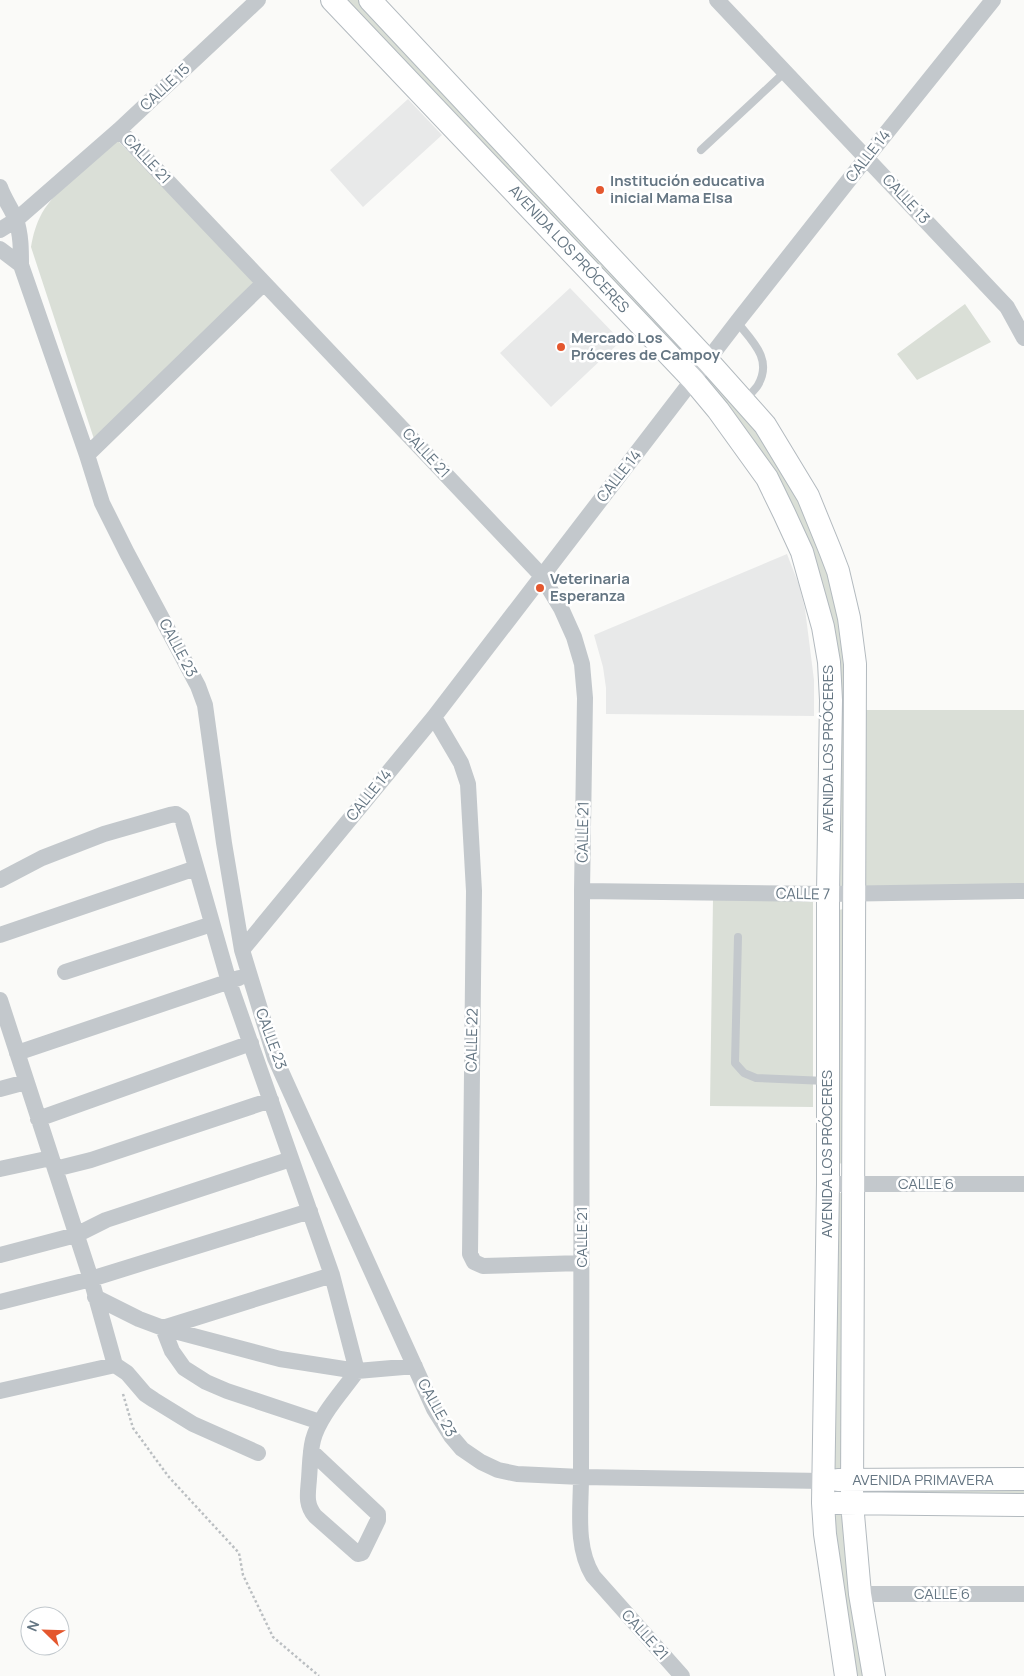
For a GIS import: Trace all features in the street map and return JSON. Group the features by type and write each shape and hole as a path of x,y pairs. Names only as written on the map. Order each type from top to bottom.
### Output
{"main road":[{"name":"AVENIDA LOS PRÓCERES","path":"332,0 693,380 718,410 767,478 802,552 823,627 829,662 831,700 828,894 828,1184 823,1492 825,1534 846,1676"},
{"name":"AVENIDA LOS PRÓCERES","path":"370,0 708,361 765,425 808,496 838,571 848,611 855,664 852,1503 860,1594 874,1676"},
{"name":"AVENIDA PRIMAVERA","path":"823,1492 853,1480 1024,1479"},
{"name":"AVENIDA PRIMAVERA","path":"823,1492 852,1503 1024,1505"}],"street":[{"name":"CALLE 15","path":"0,230 16,220 119,130 258,0"},
{"name":"CALLE 13","path":"717,0 1007,308 1024,338"},
{"name":"CALLE 14","path":"242,950 434,717 737,322 866,157 993,0"},
{"name":"CALLE 21","path":"119,130 542,575 561,608 574,638 582,664 585,698 582,891 582,1548 586,1564 593,1576 682,1676"},
{"name":"CALLE 23","path":"0,187 16,220 20,240 21,265 102,503 198,686 205,705 224,843 242,950 275,1058 434,1409 451,1436 462,1449 481,1462 498,1470 517,1474 823,1492"},
{"path":"0,249 21,265"},
{"path":"87,455 264,283"},
{"path":"1007,308 1024,307"},
{"name":"CALLE 22","path":"434,717 461,763 468,784 474,891 470,1254 474,1262 483,1266 582,1264"},
{"path":"0,880 42,858 104,834 170,815 176,814 182,818 229,982 332,1275 357,1371"},
{"path":"0,935 196,868"},
{"name":"CALLE 7","path":"582,891 828,894 1024,891"},
{"path":"65,972 212,924"},
{"path":"17,1053 249,975"},
{"path":"0,1003 91,1280 115,1365 127,1373 145,1394 154,1400 193,1424 258,1453"},
{"path":"38,1119 251,1043"},
{"path":"0,1089 26,1082"},
{"path":"0,1169 91,1160 271,1100"},
{"path":"0,1255 76,1235 106,1220 291,1159"},
{"name":"CALLE 6","path":"828,1184 1024,1184"},
{"path":"0,1302 91,1280 310,1212"},
{"path":"163,1328 332,1275"},
{"path":"95,1296 139,1319 163,1328 280,1359 357,1371 415,1366"},
{"path":"163,1328 172,1352 184,1368 206,1382 227,1391 320,1422"},
{"path":"0,1392 115,1365"},
{"path":"311,1451 378,1514 378,1520 362,1553 358,1554 315,1516 309,1509 307,1499 311,1451 320,1422 357,1371"},
{"name":"CALLE 6","path":"860,1594 1024,1594"}],"lane":[{"path":"701,150 785,72"},
{"path":"737,322 763,357 763,371 758,384 744,402"},
{"path":"738,937 735,1064 744,1073 756,1078 828,1082"}],"path":[{"path":"122,1392 133,1428 168,1476 239,1553 243,1574 273,1638 319,1676"}],"shaded area":[{"path":"340,0 361,0 697,362 693,368"},
{"path":"408,99 442,135 363,207 330,170"},
{"path":"116,139 257,283 94,439 31,247 38,221 49,203 76,174"},
{"name":"Mercado Los Próceres de Campoy","path":"570,288 621,341 551,407 500,353"},
{"path":"965,304 991,342 917,380 897,354"},
{"path":"709,372 783,464 826,556 843,631 848,884 837,888 822,599 703,378"},
{"path":"787,554 799,585 805,609 814,680 814,716 606,714 606,688 603,667 594,635"},
{"path":"863,710 1024,710 1024,884 860,887"},
{"path":"713,899 813,900 813,1107 710,1106"},
{"path":"843,909 848,912 846,1163 834,1164 835,911"},
{"path":"838,1193 844,1193 842,1470 832,1471"},
{"path":"872,1486 1024,1487 1024,1498 871,1497"},
{"path":"841,1514 845,1519 866,1676 851,1676 832,1516"}],"place":[{"name":"Institución educativa inicial Mama Elsa","path":"600,190"},
{"name":"Mercado Los Próceres de Campoy","path":"561,347"},
{"name":"Veterinaria Esperanza","path":"540,588"}]}
